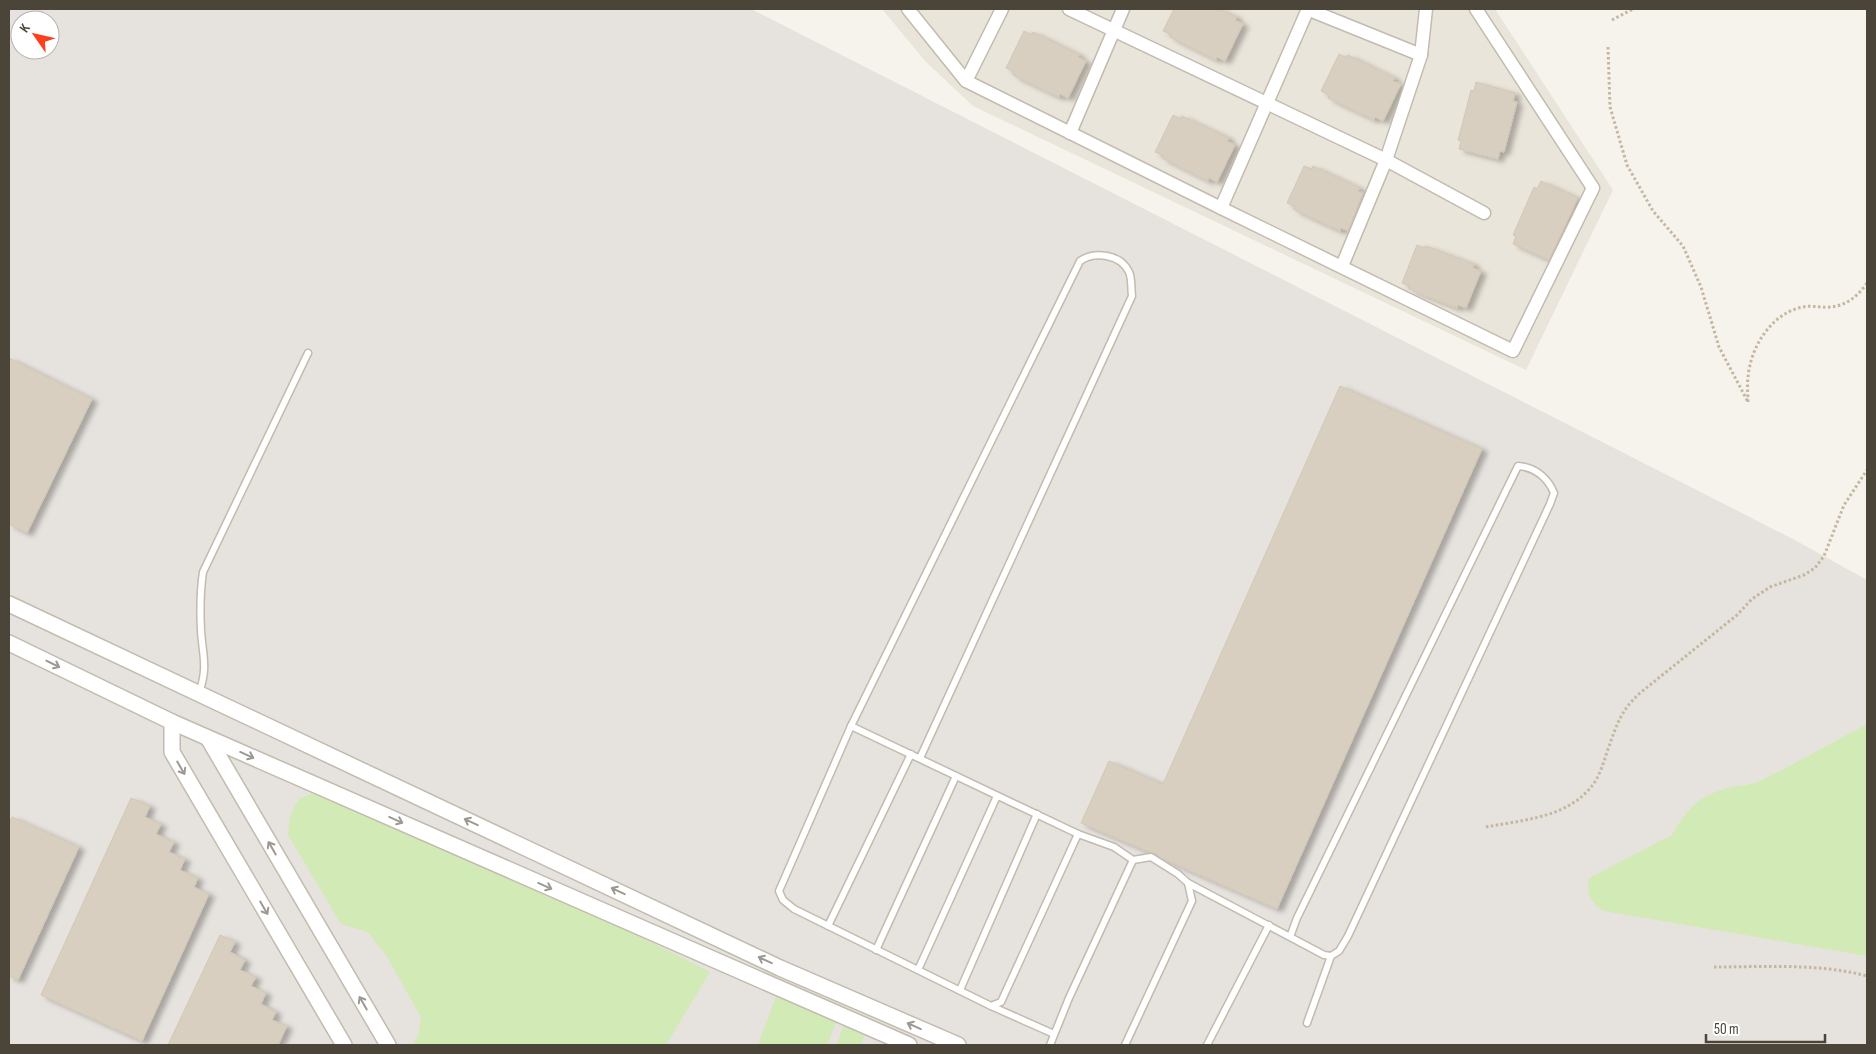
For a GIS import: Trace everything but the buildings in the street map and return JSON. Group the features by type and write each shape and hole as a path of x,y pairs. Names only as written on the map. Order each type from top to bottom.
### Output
{"street":[{"path":"908,9 966,81 1513,351 1593,188 1476,9"},
{"path":"966,81 1002,9"},
{"path":"1069,9 1386,160 1484,213"},
{"path":"1070,133 1123,9"},
{"path":"1221,208 1307,9 1421,55"},
{"path":"1342,266 1386,160 1421,55 1426,9"},
{"path":"9,604 780,968 958,1045"},
{"path":"9,643 172,722 909,1045"},
{"path":"172,722 172,752 344,1045"},
{"path":"208,738 388,1045"}],"lane":[{"path":"920,758 1132,296 1130,272 1122,263 1114,259 1099,254 1086,256 1080,261 851,726 780,891 783,900 794,909 992,1006 1054,1034"},
{"path":"198,694 205,677 199,598 203,572 308,353"},
{"path":"1290,937 1518,466 1530,467 1546,479 1550,485 1554,494 1550,504 1348,936 1339,951 1331,956 1307,1023"},
{"path":"851,726 1078,834 1114,847 1133,860 1151,857 1178,874 1188,883 1324,955 1331,956"},
{"path":"828,926 911,754"},
{"path":"876,950 956,776"},
{"path":"918,970 998,796"},
{"path":"960,990 1036,814"},
{"path":"992,1006 1001,1002 1078,834"},
{"path":"1050,1045 1069,998 1133,860"},
{"path":"1126,1045 1192,901 1188,883"},
{"path":"1207,1045 1269,926"}],"path":[{"path":"1612,20 1633,9"},
{"path":"1608,47 1610,107 1627,165 1653,211 1683,246 1701,287 1719,347 1748,402 1748,377 1754,354 1765,332 1775,320 1788,312 1803,307 1842,305 1853,299 1867,283"},
{"path":"1486,827 1551,815 1580,800 1593,786 1618,720 1627,705 1640,692 1737,615 1752,599 1770,587 1804,575 1816,568 1824,556 1844,505 1867,470"},
{"path":"1714,967 1785,967 1845,970 1867,976"}],"shaded area":[{"path":"9,9 751,9 1793,539 1867,580 1867,1045 9,1045"},
{"path":"882,9 1495,9 1613,190 1526,370 973,106 926,62"}],"green space":[{"path":"1867,724 1867,956 1604,911 1590,898 1589,878 1672,835 1683,817 1703,798 1721,790 1759,782"},
{"path":"313,793 615,924 710,972 666,1045 413,1045 419,1034 421,1017 387,957 368,932 341,924 288,835 290,816 296,803 301,798"},
{"path":"776,997 837,1020 827,1045 758,1045"},
{"path":"843,1026 865,1034 861,1045 837,1045"}]}
